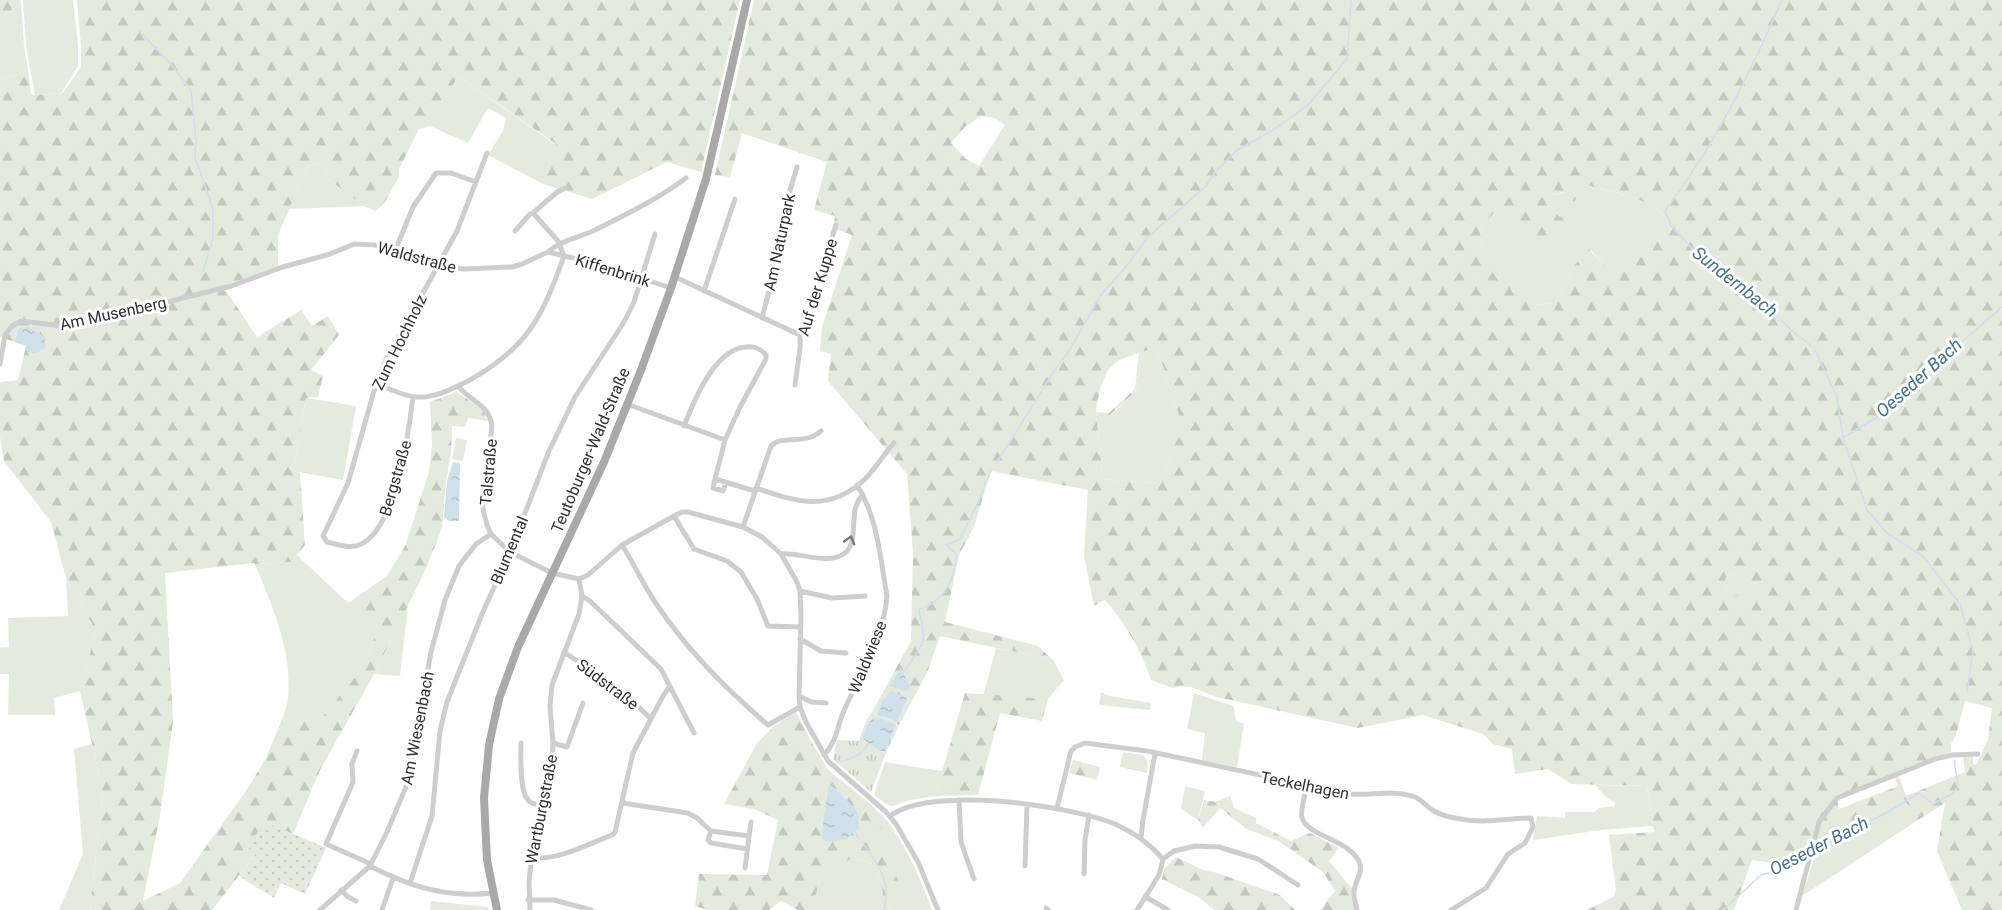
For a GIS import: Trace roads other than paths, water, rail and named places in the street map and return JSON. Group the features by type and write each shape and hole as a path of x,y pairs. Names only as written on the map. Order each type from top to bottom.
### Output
{"main road":[{"name":"Teutoburger-Wald-Straße","path":"497,910 487,860 484,822 485,774 490,736 507,674 589,497 675,277 708,172 747,0"}],"street":[{"name":"Zum Hochholz","path":"323,536 348,483 376,384 385,362 457,231 487,153"},
{"name":"Am Naturpark","path":"762,318 781,245 780,224 797,167"},
{"path":"395,250 413,207 436,173 451,173 476,182"},
{"name":"Waldstraße","path":"184,298 231,286 354,244 395,250 438,264 464,269 512,267 548,252 559,242 591,232 667,192 686,178"},
{"path":"514,231 530,214 565,188"},
{"path":"704,291 735,199"},
{"path":"533,213 559,242 564,256"},
{"name":"Auf der Kuppe","path":"795,385 800,335 836,225"},
{"name":"Blumental","path":"410,883 432,816 440,732 447,702 482,614 510,552 549,451 575,397 624,322 634,302 655,234"},
{"path":"548,252 564,256"},
{"name":"Kiffenbrink","path":"376,384 413,397 427,397 458,386 497,364 525,338 545,306 564,256 671,288"},
{"path":"675,277 800,335"},
{"name":"Am Musenberg","path":"0,364 5,335 12,326 21,321 52,326 68,325 184,298"},
{"path":"684,426 695,398 724,357 736,348 755,347 762,350 766,359 740,406 725,440 713,488 723,491 726,482"},
{"name":"Talstraße","path":"458,386 463,393 486,409 491,418 483,510 491,534"},
{"name":"Bergstraße","path":"323,536 327,542 349,547 359,545 369,540 384,519 396,486 409,430 413,397"},
{"path":"627,404 725,440"},
{"path":"743,527 774,442 808,439 821,431"},
{"path":"715,479 798,501 830,500 866,478 894,442"},
{"name":"Waldwiese","path":"824,755 833,743 842,714 882,627 886,603 872,517 857,485"},
{"path":"781,554 790,553 817,559 846,552 851,538 855,505 863,495"},
{"path":"491,534 510,552 552,573 579,579 588,575 622,546 682,512 743,527 762,537 781,554 800,591 799,696 800,707 806,722 828,761 890,816 909,843 938,910"},
{"path":"674,516 694,549 727,561 741,572 757,599 768,626 800,627"},
{"name":"Am Wiesenbach","path":"320,910 371,865 387,832 408,782 431,652 451,581 476,544 491,534"},
{"path":"622,546 654,601 672,626 703,665 746,706 768,725 800,707"},
{"name":"Wartburgstraße","path":"530,910 528,900 535,826 552,764 550,706 552,685 574,629 582,596 579,579"},
{"path":"800,591 832,598 865,596"},
{"path":"582,596 661,669 694,733"},
{"path":"801,639 821,651 846,653"},
{"name":"Südstraße","path":"564,652 622,691 651,718"},
{"path":"531,858 541,859 564,855 612,835 615,831 633,753 670,687"},
{"path":"799,696 811,702 826,703"},
{"name":"Wartburgstraße","path":"553,743 567,747 583,703"},
{"path":"521,743 525,798 541,806"},
{"name":"Teckelhagen","path":"1057,808 1071,752 1074,747 1085,743 1155,754 1361,795 1388,793 1406,795 1415,797 1435,811 1461,819 1482,822 1531,818 1533,827 1526,843 1508,854 1486,888 1450,910"},
{"path":"357,751 352,764 353,782 326,844 393,878 434,892 452,895 493,893"},
{"path":"1141,838 1155,754"},
{"path":"1796,910 1819,822 1837,798 1935,759 1952,755 1978,754"},
{"path":"1307,786 1301,816 1305,825 1341,845 1360,864 1354,890 1357,910"},
{"path":"890,816 910,806 959,801 1027,804 1057,808 1089,815 1116,825 1141,838 1163,859"},
{"path":"959,801 961,842 974,879"},
{"path":"1025,866 1027,804"},
{"path":"621,806 687,813 697,818 711,831 749,836"},
{"path":"1084,874 1084,840 1089,815"},
{"path":"745,868 752,822"},
{"path":"711,831 708,840 711,843 747,849"},
{"path":"1137,910 1159,875 1163,859 1174,851 1195,846 1219,848 1258,859 1298,885"},
{"path":"382,910 393,878"},
{"path":"341,890 356,902"},
{"path":"1146,897 1168,910"},
{"path":"528,900 554,900 591,910"}],"water":[{"path":"29,327 44,337 45,348 36,353 25,351 26,345 15,342 19,328"},
{"path":"453,462 460,463 459,521 449,521 444,517 447,481"},
{"path":"901,668 910,688 906,691 889,686"},
{"path":"891,691 907,698 897,722 878,714 882,701"},
{"path":"873,718 883,719 896,725 885,751 880,751 862,738 867,725"},
{"path":"829,785 856,810 859,828 846,839 827,842 822,839"}],"waterway":[{"path":"997,462 1066,356 1101,295 1147,238 1206,186 1215,172 1236,151 1273,130 1308,105 1347,59 1351,0"},
{"name":"Sundernbach","path":"1782,0 1730,109 1699,161 1665,211 1671,226 1700,257 1719,274 1767,306 1791,330 1814,348 1837,397 1843,438"},
{"path":"139,31 171,64 191,90 196,139 195,157 213,208 213,238 203,272"},
{"name":"Oeseder Bach","path":"1967,692 1973,651 1960,604 1924,557 1887,533 1867,510 1843,438 1885,412 1923,372 2002,307"},
{"path":"926,607 940,597 949,585 957,554 946,545 960,539 991,470"},
{"path":"903,673 922,644 923,631 919,610 923,608"},
{"path":"840,762 860,754 868,744"},
{"name":"Oeseder Bach","path":"1815,849 1886,813 1919,793 1933,804 1953,793 1958,787 1954,760"},
{"path":"855,832 859,839"},
{"path":"862,842 885,881 884,910"},
{"name":"Oeseder Bach","path":"1723,910 1761,875 1779,870 1808,853"}]}
